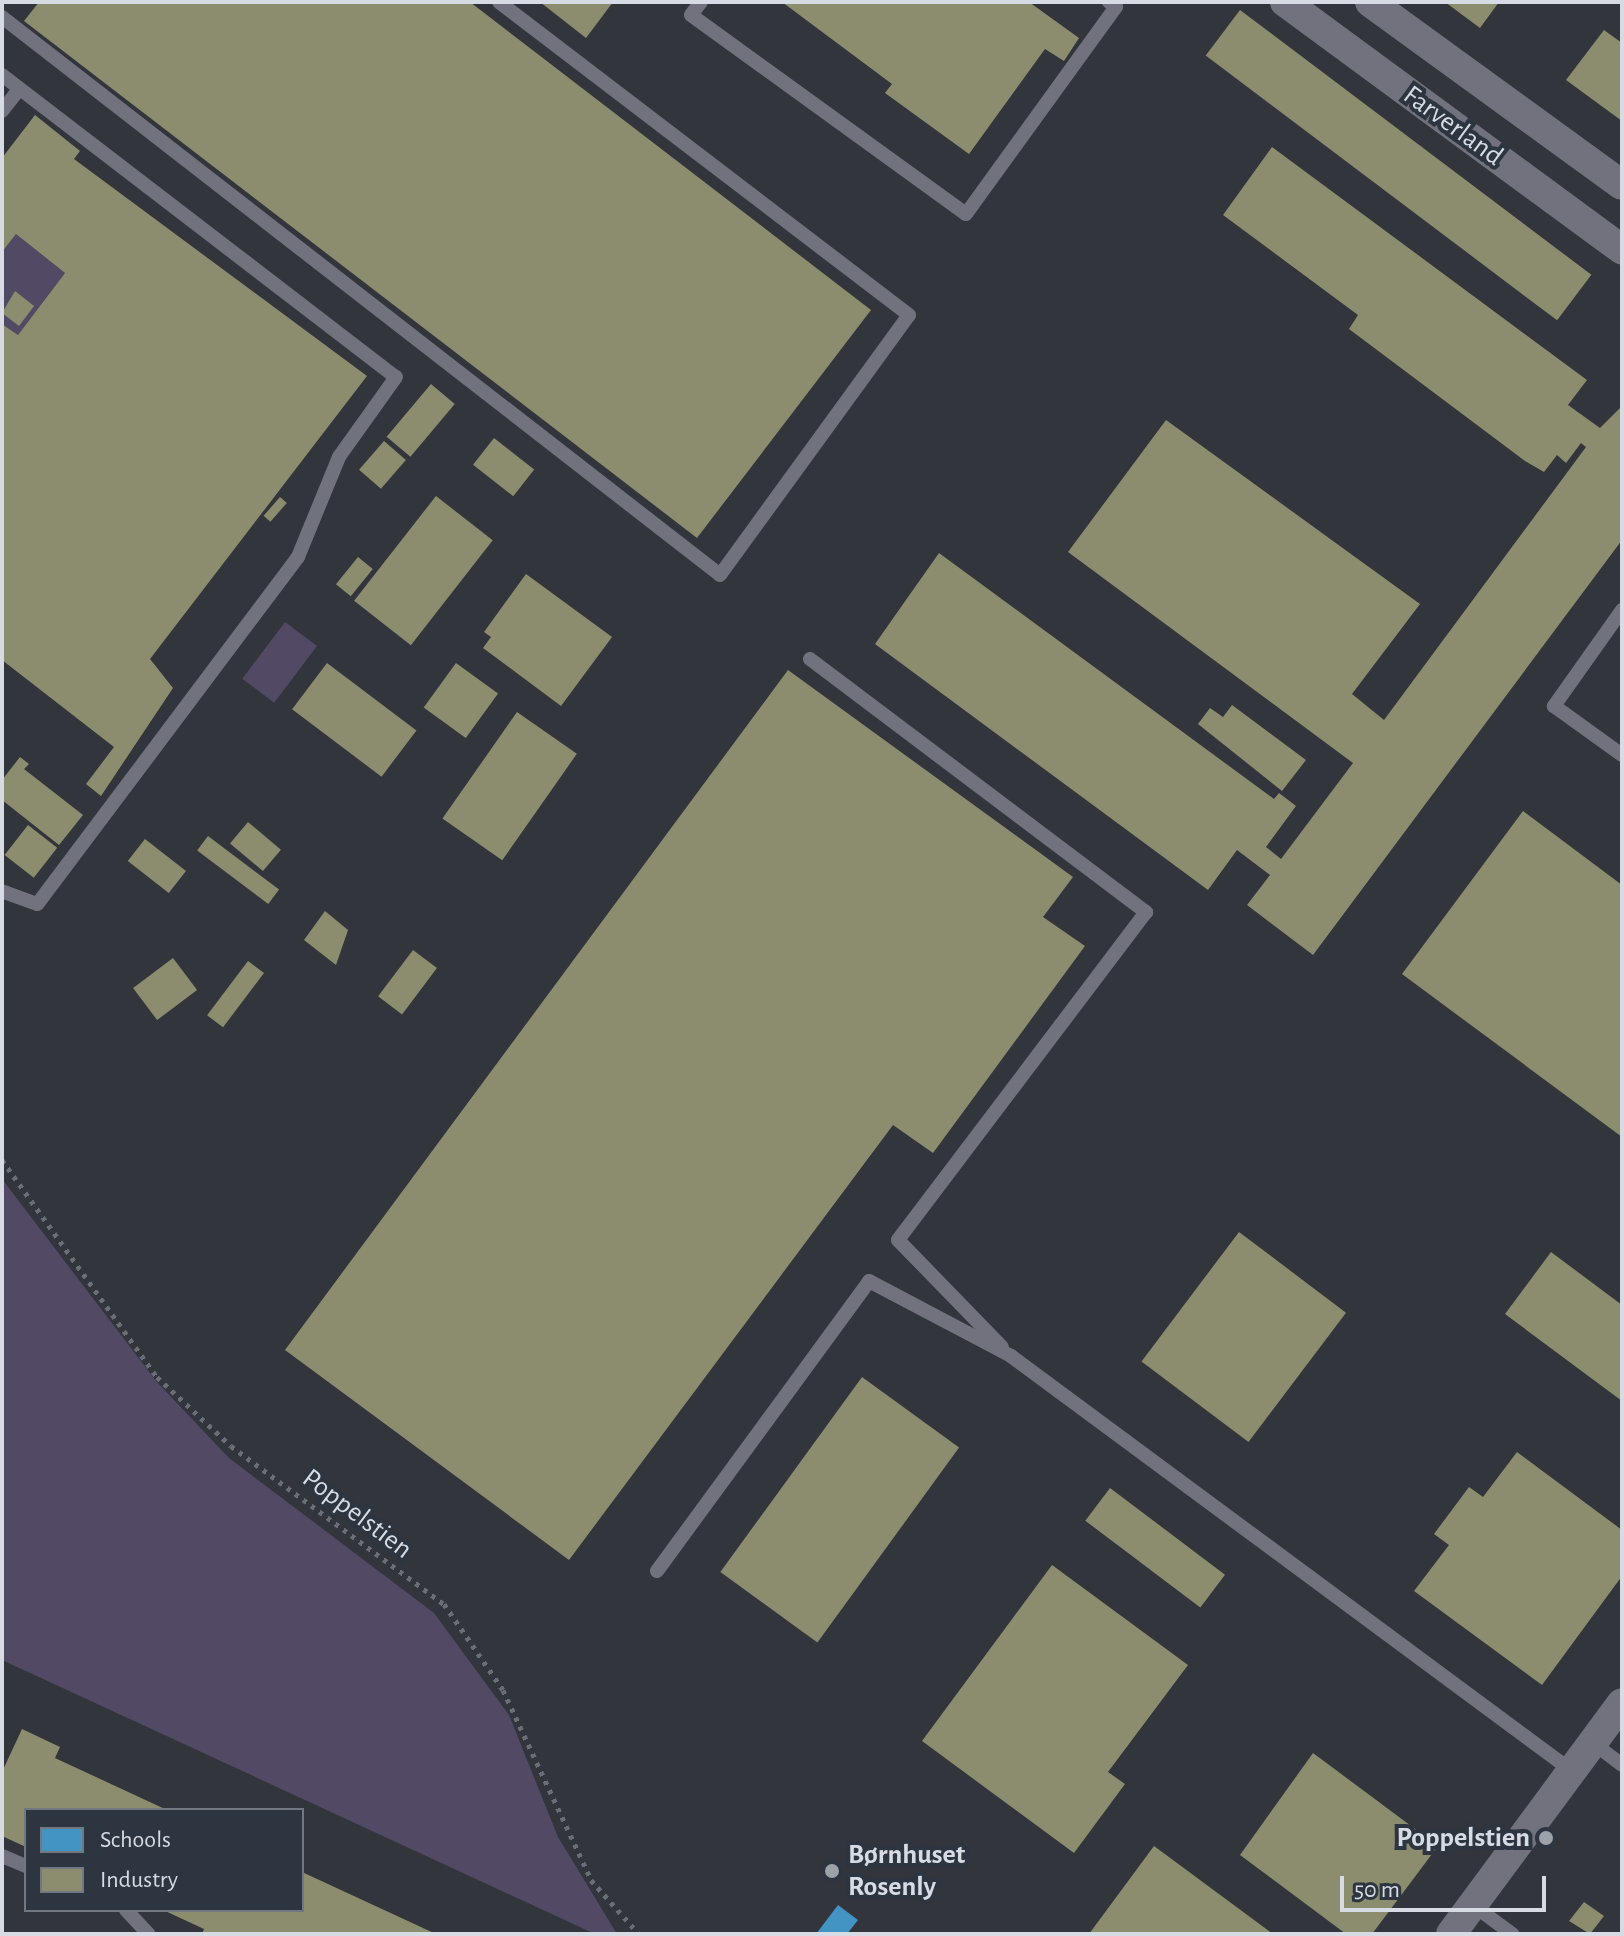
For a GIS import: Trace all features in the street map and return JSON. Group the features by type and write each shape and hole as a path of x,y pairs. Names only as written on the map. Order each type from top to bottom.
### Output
{"street":[{"name":"Farverland","path":"1285,2 1622,250"},
{"name":"Farverland","path":"1370,2 1622,185"},
{"path":"1441,117 1473,76"},
{"path":"1451,1934 1622,1703"}],"lane":[{"path":"2,17 720,575 909,315 499,2"},
{"path":"701,2 691,15 966,214 1116,7 1109,2"},
{"path":"2,75 396,377 339,457 298,557 37,904 2,891"},
{"path":"2,111 19,89"},
{"path":"1622,610 1554,706 1622,755"},
{"path":"810,659 1146,912 898,1240 1011,1356"},
{"path":"657,1571 869,1281 1011,1356 1572,1771"},
{"path":"1593,1743 1622,1765"},
{"path":"2,1856 24,1865"},
{"path":"1473,1905 1512,1934"},
{"path":"128,1912 148,1934"}],"path":[{"name":"Poppelstien","path":"2,1160 157,1377 231,1446 444,1604 503,1690 591,1880 639,1934"}],"shaded area":[{"path":"16,234 65,273 18,335 2,324 2,252"},
{"path":"285,622 317,646 274,703 242,679"},
{"path":"2,1179 156,1381 229,1458 434,1613 509,1715 558,1837 617,1934 595,1934 2,1660"}],"building: Schools":[{"path":"838,1905 858,1920 847,1934 816,1934"}],"building: Industry":[{"path":"39,2 470,2 871,310 697,538 24,21"},
{"path":"540,2 613,2 586,38"},
{"path":"782,2 1029,2 1079,38 1064,61 1045,49 969,154 885,93 892,84"},
{"path":"1445,2 1499,2 1480,28"},
{"path":"1240,10 1591,275 1557,320 1206,56"},
{"path":"1604,30 1622,43 1622,121 1566,80"},
{"path":"35,115 80,151 74,159 367,376 150,659 173,688 101,796 86,784 114,747 2,660 2,324 18,335 65,273 16,234 2,252 2,158"},
{"path":"1272,147 1587,380 1568,405 1600,428 1622,406 1622,540 1313,955 1247,905 1270,875 1237,850 1208,890 875,644 939,553 1274,799 1279,793 1296,806 1266,847 1281,859 1353,763 1068,552 1166,420 1420,604 1352,694 1384,720 1586,447 1581,443 1566,463 1557,455 1544,472 1525,461 1349,329 1358,315 1223,215"},
{"path":"15,291 34,306 19,326 2,313"},
{"path":"431,384 455,404 410,457 387,437"},
{"path":"494,438 534,469 513,496 473,465"},
{"path":"384,441 406,460 381,489 359,470"},
{"path":"436,496 493,540 411,645 354,601"},
{"path":"280,497 287,503 270,522 264,516"},
{"path":"358,557 373,569 351,596 336,584"},
{"path":"526,574 612,637 561,706 483,648 491,637 484,632"},
{"path":"327,663 416,730 382,777 292,709"},
{"path":"456,663 498,694 466,738 424,707"},
{"path":"788,670 1073,877 1043,917 1085,946 933,1153 893,1125 569,1560 285,1350"},
{"path":"1232,705 1306,760 1282,791 1198,724 1210,708 1223,717"},
{"path":"517,712 577,754 502,860 442,818"},
{"path":"20,757 29,764 24,769 83,815 59,845 2,800 2,780"},
{"path":"1523,811 1622,885 1622,1137 1402,974"},
{"path":"248,822 281,850 263,871 230,843"},
{"path":"28,825 57,848 34,878 5,855"},
{"path":"208,836 279,890 268,904 197,850"},
{"path":"145,839 186,871 169,893 128,861"},
{"path":"325,911 348,930 336,965 304,940"},
{"path":"413,950 437,968 402,1014 378,996"},
{"path":"173,958 197,990 157,1020 133,988"},
{"path":"248,961 264,973 223,1027 207,1015"},
{"path":"1239,1232 1346,1313 1249,1442 1142,1361"},
{"path":"1551,1252 1622,1305 1622,1401 1505,1314"},
{"path":"862,1377 959,1448 817,1643 720,1572"},
{"path":"1517,1452 1622,1530 1622,1576 1542,1685 1414,1591 1449,1545 1434,1534 1469,1487 1483,1497"},
{"path":"1110,1488 1225,1575 1200,1607 1085,1521"},
{"path":"1052,1565 1188,1665 1108,1772 1125,1784 1074,1853 922,1741"},
{"path":"22,1729 60,1747 55,1758 163,1808 24,1808 24,1846 2,1836 2,1772"},
{"path":"1313,1753 1438,1846 1372,1934 1346,1934 1240,1855"},
{"path":"1154,1846 1273,1934 1089,1934"},
{"path":"304,1873 436,1934 202,1934 204,1929 167,1912 304,1912"},
{"path":"1584,1902 1604,1916 1590,1934 1569,1921"}],"place":[{"name":"Poppelstien","path":"1546,1838"},
{"name":"Børnhuset Rosenly","path":"832,1871"}]}
